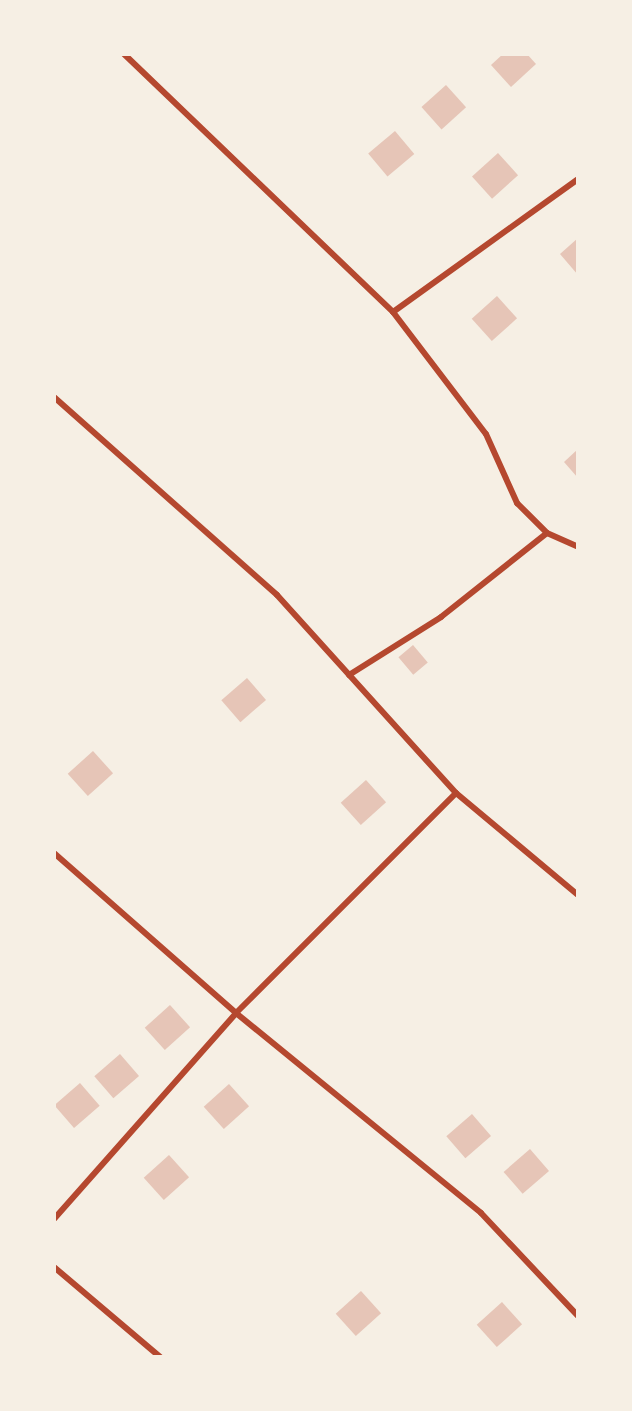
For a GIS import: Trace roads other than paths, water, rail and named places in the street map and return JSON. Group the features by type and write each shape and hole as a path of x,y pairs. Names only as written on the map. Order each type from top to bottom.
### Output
{"lane":[{"path":"124,54 393,312 486,434 517,503 547,533 578,547"},
{"path":"393,312 578,179"},
{"path":"54,397 277,595 456,793 578,895"},
{"path":"349,675 441,617 547,533"},
{"path":"54,1219 236,1013 456,793"},
{"path":"54,853 236,1013 481,1213 578,1316"},
{"path":"54,1267 160,1357"}]}
